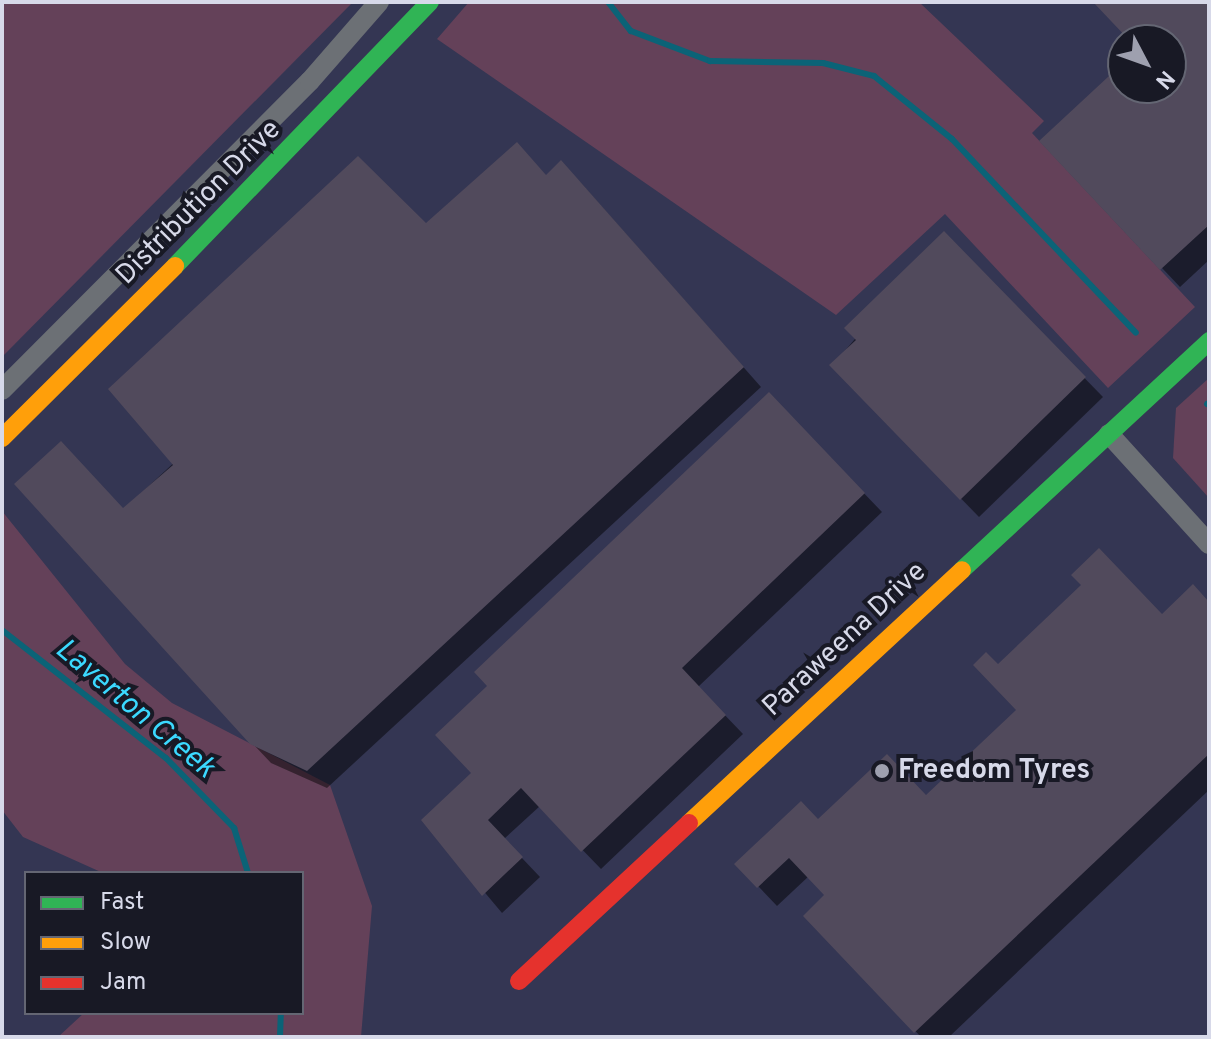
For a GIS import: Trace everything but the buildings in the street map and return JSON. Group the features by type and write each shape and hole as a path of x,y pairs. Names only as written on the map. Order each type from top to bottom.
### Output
{"street":[{"name":"Distribution Drive","path":"2,390 210,181 379,2"},
{"name":"Distribution Drive","path":"2,438 236,207 430,2"},
{"path":"352,32 381,57"},
{"path":"210,181 236,207"},
{"name":"Paraweena Drive","path":"519,981 1209,341"},
{"path":"1109,434 1209,544"}],"shaded area":[{"path":"2,2 1209,2 1209,1037 2,1037"},
{"path":"2,2 353,2 2,357"},
{"path":"469,2 919,2 1044,121 1032,133 1195,307 1108,388 945,214 836,315 437,39"},
{"path":"1209,378 1209,498 1173,458 1176,408"},
{"path":"2,511 125,664 172,703 330,785 372,906 361,1037 58,1037 82,1015 304,1015 304,871 99,871 23,837 2,810"}],"waterway":[{"path":"608,2 631,31 710,61 823,63 874,76 952,139 1136,333"},
{"name":"Laverton Creek","path":"2,630 166,758 234,828 247,871"},
{"name":"Laverton Creek","path":"280,1037 281,1015"}],"traffic: fast":[{"path":"175,266 430,2"},
{"path":"962,570 1209,341"}],"traffic: slow":[{"path":"2,438 175,266"},
{"path":"689,823 962,570"}],"traffic: jam":[{"path":"519,981 689,823"}],"place":[{"name":"Freedom Tyres","path":"882,771"}]}
